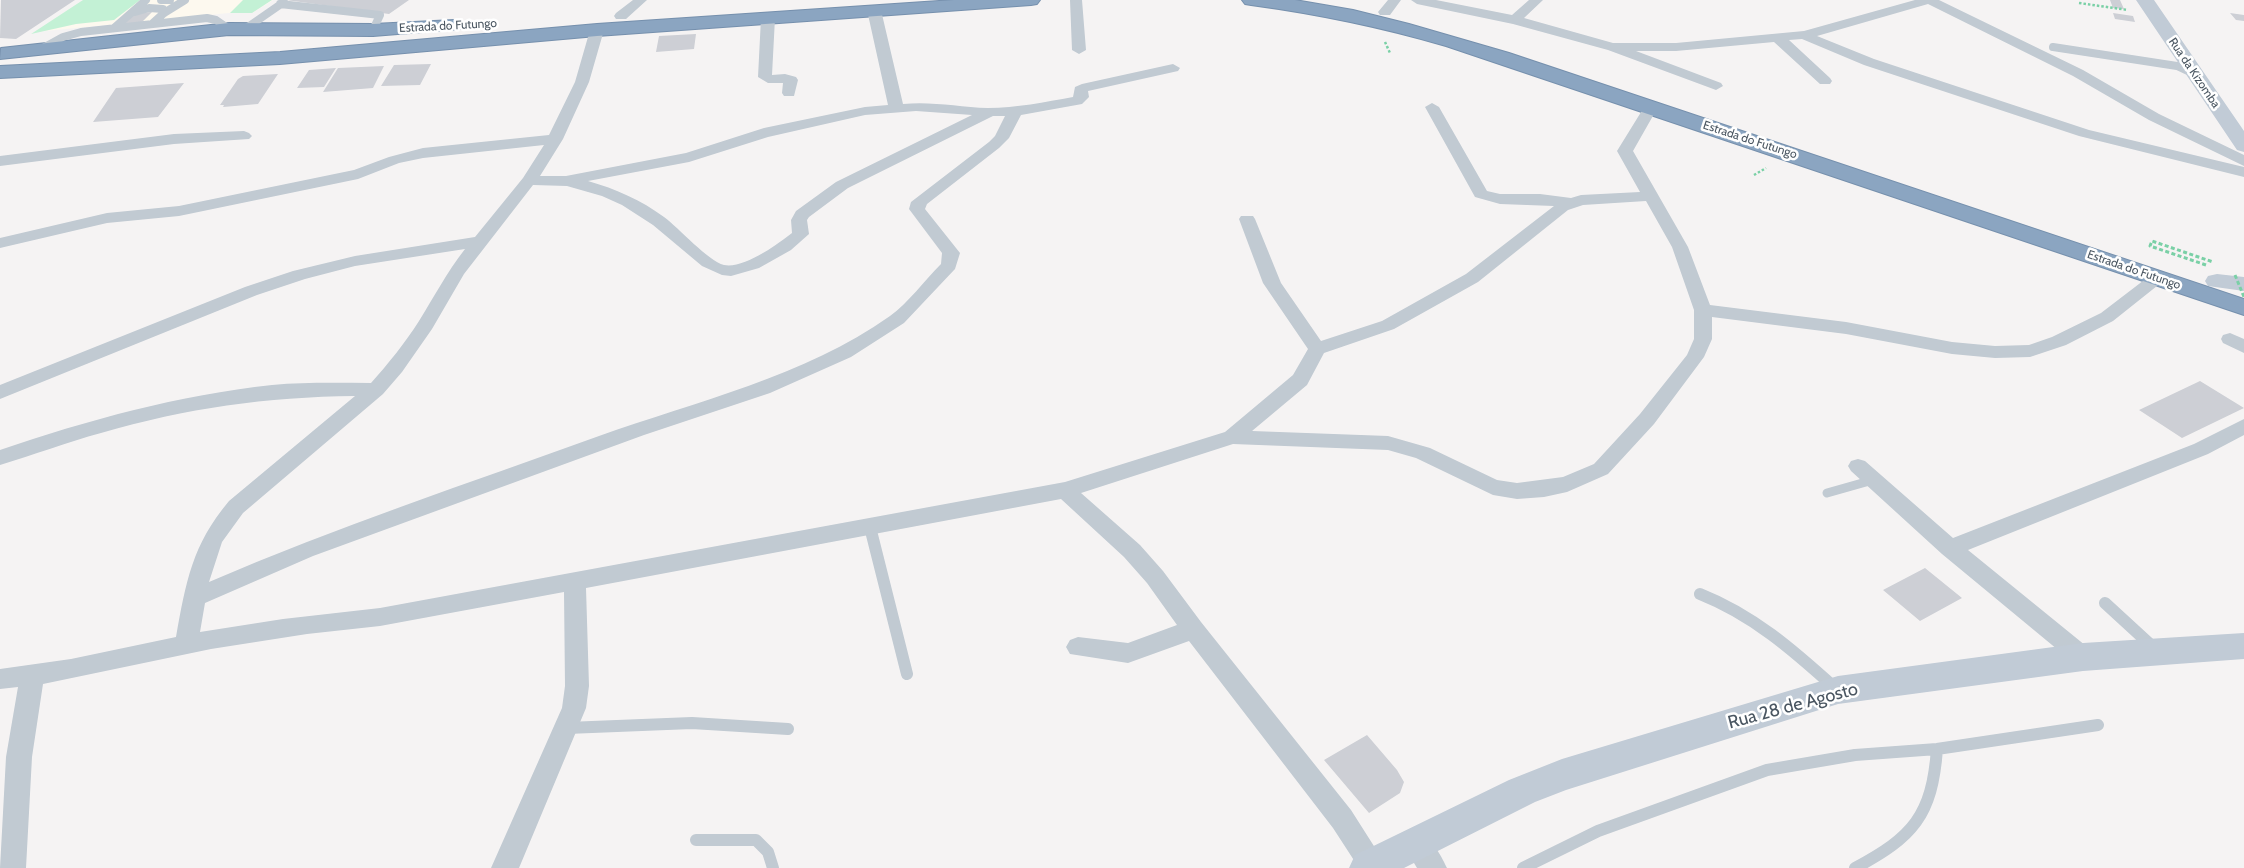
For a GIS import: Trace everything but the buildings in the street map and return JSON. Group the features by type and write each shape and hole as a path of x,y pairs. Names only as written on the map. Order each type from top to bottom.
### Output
{"highway":[{"name":"Estrada do Futungo","path":"0,54 36,51 151,30 308,28 373,30 898,0"},
{"path":"597,30 1030,0"},
{"name":"Estrada do Futungo","path":"1251,0 1340,13 1440,38 1925,198 2158,278 2233,285"},
{"name":"Estrada do Futungo","path":"1330,0 1390,6 1452,30 1629,85 2233,285"},
{"path":"280,58 264,55 261,51 262,46 275,36 308,28"},
{"path":"125,66 160,57 171,47 171,42 151,30"},
{"name":"Estrada do Futungo","path":"280,58 597,30"},
{"path":"0,72 280,58"}],"main road":[{"name":"Rua da Kizomba","path":"2145,0 2243,150"},
{"name":"Rua 28 de Agosto","path":"1370,867 1424,855 1522,791 1562,775 1838,690 2083,658 2244,646"}],"street":[{"path":"621,16 641,0"},
{"path":"1076,0 1079,50"},
{"path":"1417,0 1514,20 1613,47 1716,86"},
{"path":"1514,20 1537,0"},
{"path":"1613,47 1676,47 1804,35 1929,0 2078,73 2169,125 2214,131 2243,150"},
{"path":"874,10 896,108"},
{"path":"768,18 765,77 770,80 789,78 791,80 789,93"},
{"path":"186,644 194,598 211,542 236,508 376,389 395,368 426,325 456,272 529,180 555,139 582,82 597,30"},
{"path":"1804,35 1869,62 2084,133 2244,172"},
{"path":"1777,37 1825,81"},
{"path":"529,180 566,181 689,157 764,133 839,116 896,108 989,112 1015,111 1077,101 1082,97 1080,90 1082,88 1173,68"},
{"path":"1432,106 1481,194 1500,199 1540,199 1571,203"},
{"path":"0,679 32,677 186,644 284,627 380,617 1065,490 1232,437 1388,443 1423,453 1493,487 1517,491 1544,489 1567,484 1601,469 1653,412 1695,357 1703,339 1704,310 1680,247 1625,151 1651,107"},
{"path":"194,598 305,550 637,430 763,388 844,353 873,336 898,319 949,265 951,252 922,218 917,209 919,202 994,145 1001,138 1015,111"},
{"path":"566,181 618,196 660,222 714,267 728,271 776,254 785,248 800,234 799,220 802,214 842,185 989,112"},
{"path":"0,162 174,139 244,136"},
{"path":"0,243 108,218 179,211 358,174 407,156 555,139"},
{"path":"1232,437 1300,380 1309,366 1316,349 1388,325 1472,278 1562,207 1581,200 1652,196"},
{"path":"1247,219 1272,283 1316,349"},
{"path":"0,392 233,298 300,275 356,261 478,242"},
{"path":"1704,310 1846,328 1952,348 1995,352 2030,352 2059,341 2107,317 2158,278"},
{"path":"0,458 139,415 217,400 274,392 376,389"},
{"path":"1950,548 2201,449 2244,426"},
{"path":"1865,473 1950,548 2083,658"},
{"path":"1065,490 1132,551 1155,577 1192,630 1342,819 1370,867"},
{"path":"505,868 574,708 577,686 575,581"},
{"path":"1078,647 1128,653 1192,630"},
{"path":"11,867 19,757 32,677"}],"lane":[{"path":"114,28 146,0"},
{"path":"161,0 170,0"},
{"path":"36,51 72,34 114,28 151,30 164,13 184,0"},
{"path":"237,29 286,0"},
{"path":"280,4 380,15 373,30"},
{"path":"130,13 155,8 163,9 164,13"},
{"path":"2053,47 2177,66 2196,76"},
{"path":"1827,493 1865,473"},
{"path":"870,527 907,674"},
{"path":"1700,594 1721,601 1748,615 1774,634 1838,690"},
{"path":"2105,603 2157,651"},
{"path":"567,728 692,723 788,729"},
{"path":"1523,868 1598,831 1767,770 1855,755 1937,749 2098,725"},
{"path":"1855,868 1891,849 1918,824 1933,788 1937,749"},
{"path":"696,840 756,840 763,844 771,856 773,868"}],"path":[{"path":"2079,3 2128,10"},
{"path":"2152,241 2233,285 2150,246 2152,241"}],"shaded area":[{"path":"84,0 273,0 252,13 229,13 35,32"}],"green space":[{"path":"83,0 140,0 114,20 76,24 31,34"},
{"path":"243,0 272,0 252,13 230,13"}]}
